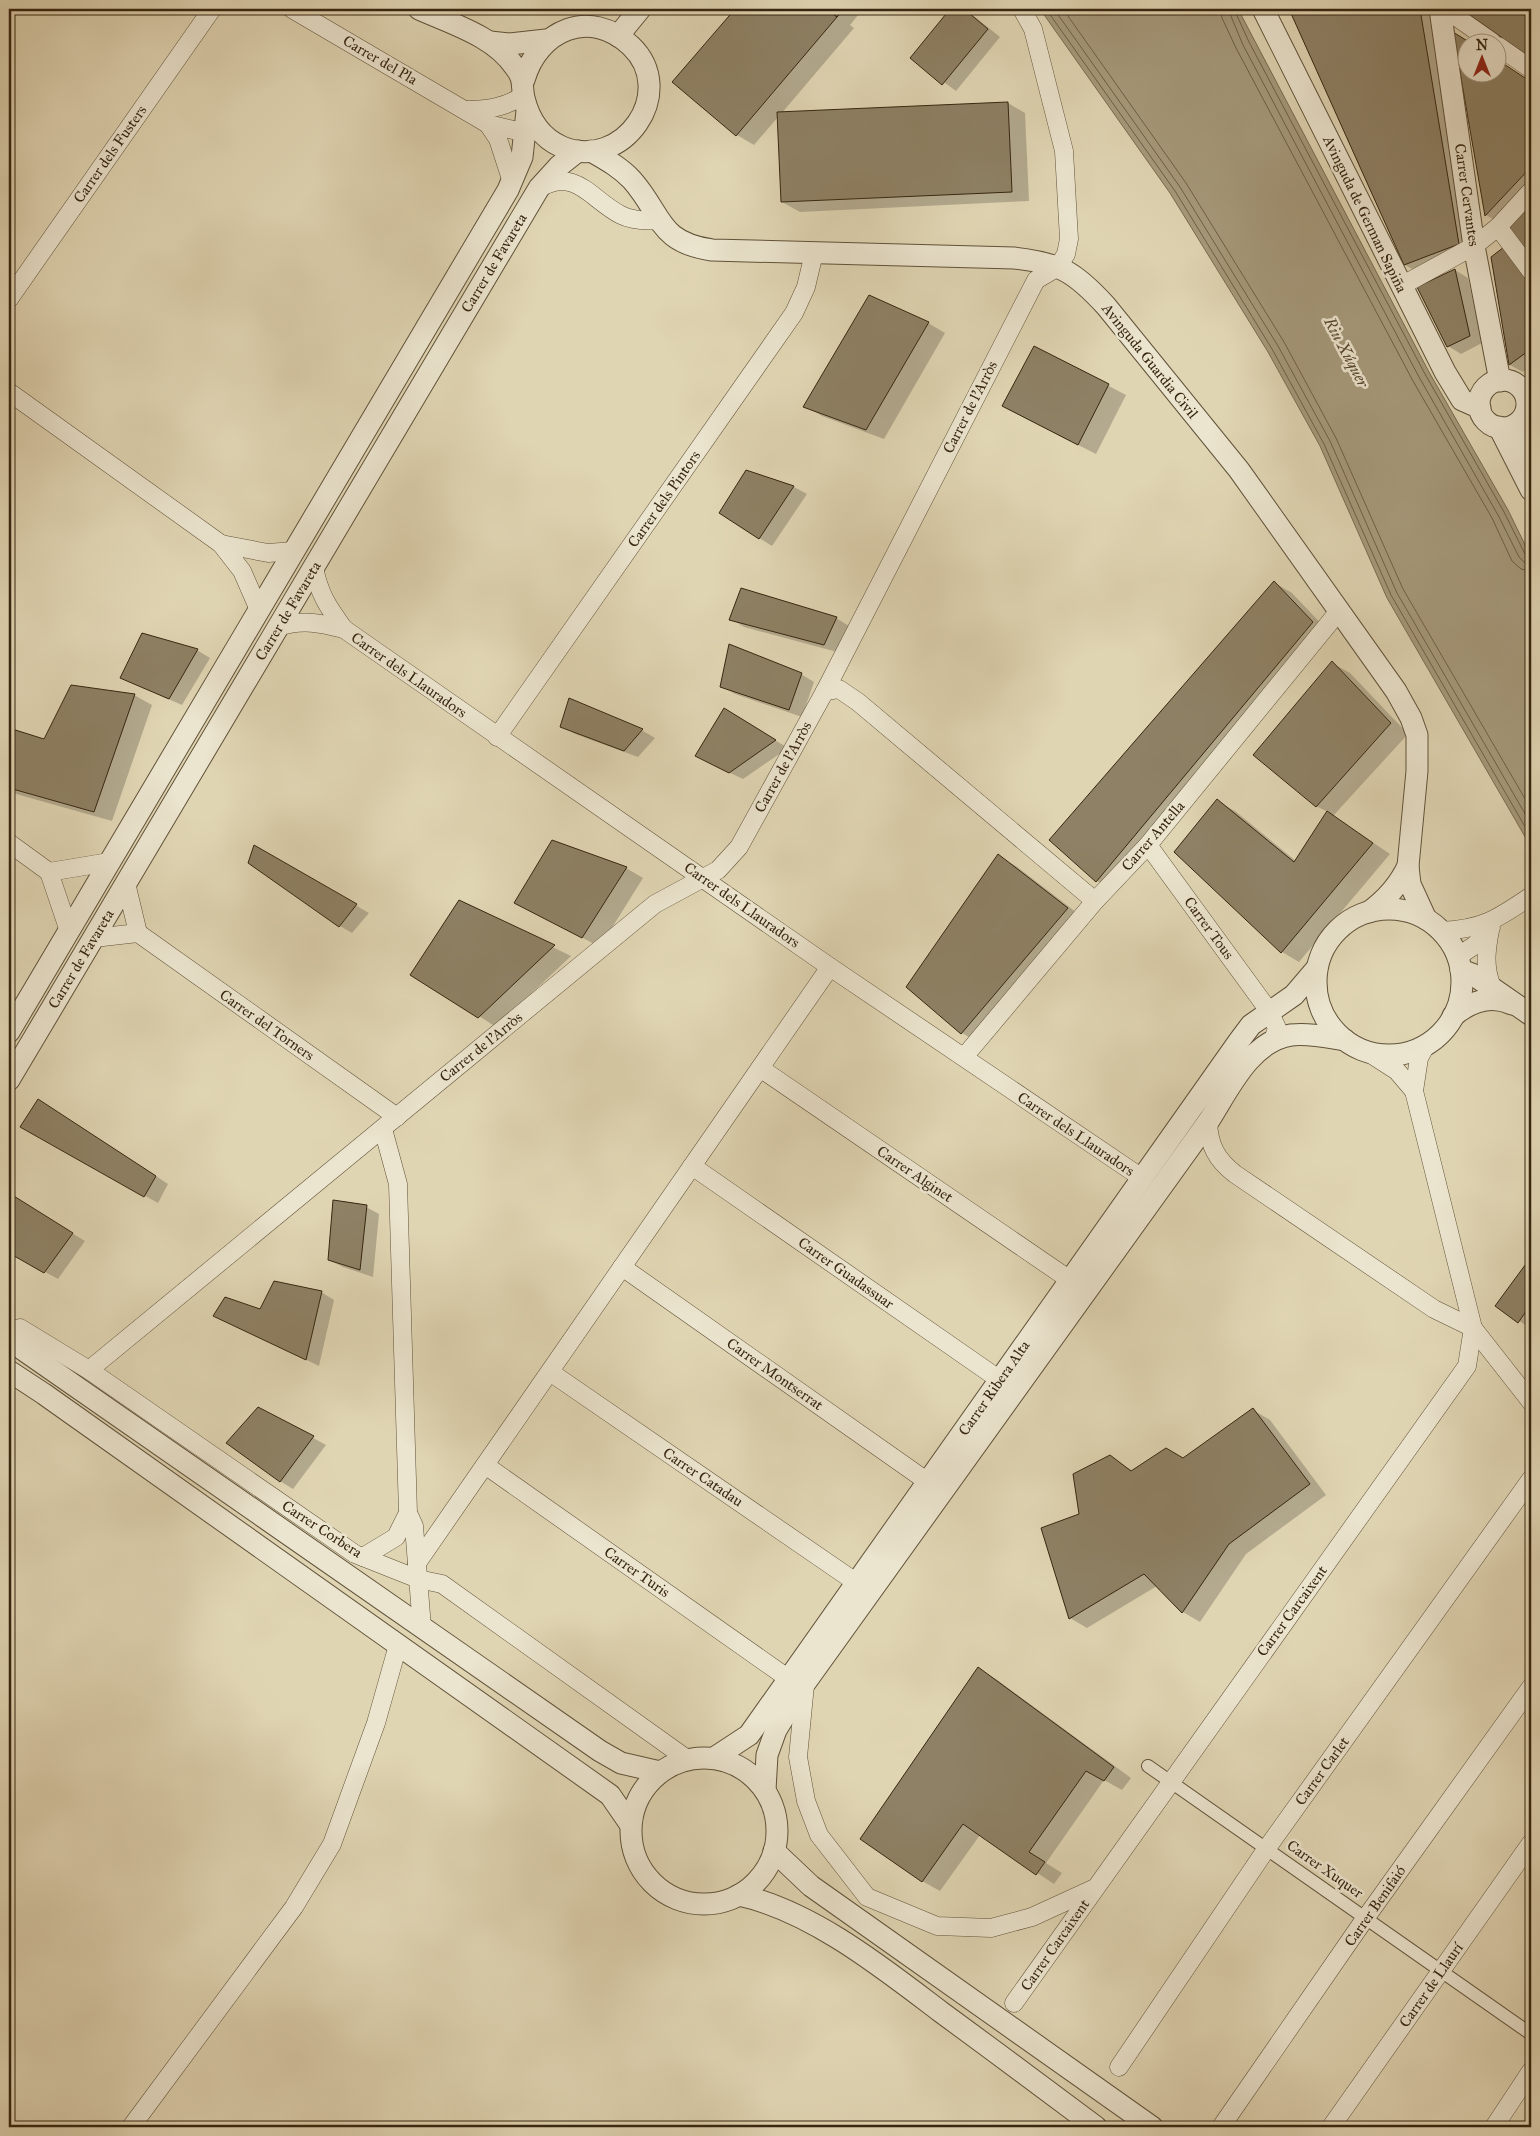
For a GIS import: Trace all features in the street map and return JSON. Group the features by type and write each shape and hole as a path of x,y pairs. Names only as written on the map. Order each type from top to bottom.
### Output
{"street":[{"name":"Carrer dels Fusters","path":"9,299 212,9"},
{"name":"Carrer del Pla","path":"292,9 488,124 526,133"},
{"path":"419,9 490,42 515,66 536,126 547,138 562,146 584,151 622,170 633,181"},
{"path":"618,36 640,9"},
{"path":"1022,9 1034,29 1064,151 1068,239 1066,254 1058,267"},
{"name":"Avinguda de German Sapiña","path":"1263,9 1445,372 1462,400 1480,408"},
{"name":"Carrer Cervantes","path":"1440,9 1474,246 1500,381"},
{"path":"1445,9 1478,32"},
{"path":"490,42 510,44 546,40 571,28 585,27 598,28 618,36 634,49 642,62 648,80 648,100 641,118 630,134 605,148 584,151"},
{"path":"467,110 509,105 525,95 532,58 546,40"},
{"path":"1508,53 1531,69"},
{"name":"Carrer de Favareta","path":"9,1032 512,182 522,157 526,133 525,95"},
{"name":"Carrer del Pla","path":"488,124 498,140 512,182"},
{"path":"630,134 633,181"},
{"name":"Carrer de Favareta","path":"9,1080 539,188 559,166 584,151"},
{"path":"539,188 551,181 578,184 622,216 642,222 659,220"},
{"name":"Avinguda Guardia Civil","path":"633,181 666,230 679,241 692,247 712,250 1014,258 1040,260 1072,273 1106,306 1239,470 1396,691 1411,718 1417,735 1417,771 1408,866 1410,884 1434,925"},
{"path":"1401,286 1474,246 1498,226 1531,191"},
{"path":"1498,226 1531,271"},
{"name":"Carrer dels Pintors","path":"497,736 794,313 806,287 814,252"},
{"name":"Carrer de l'Arròs","path":"89,1370 655,904 718,870 739,848 825,692 1036,280 1058,267"},
{"path":"1507,426 1521,420 1527,408 1528,391 1514,383 1500,381 1491,384 1484,390 1480,398 1480,408 1487,422 1507,426 1531,450"},
{"path":"9,392 221,544 242,571 259,610"},
{"path":"1507,426 1531,490"},
{"path":"221,544 268,553 294,551"},
{"name":"Carrer dels Llauradors","path":"314,567 318,586 325,602 344,629 704,877 830,967 1142,1178"},
{"name":"Carrer Antella","path":"964,1057 1095,901 1148,845 1339,611"},
{"name":"Carrer dels Llauradors","path":"278,627 294,622 311,621 344,629"},
{"path":"825,692 839,689 858,702 1095,901"},
{"path":"9,843 50,872 69,931"},
{"name":"Carrer Tous","path":"1148,845 1269,1011"},
{"path":"50,872 109,862"},
{"name":"Avinguda Guardia Civil","path":"1369,912 1384,901 1403,877 1408,866"},
{"path":"94,938 138,933 126,883"},
{"path":"1369,1053 1389,1055 1408,1052 1426,1044 1442,1032 1453,1016 1460,994 1459,964 1494,924 1531,896"},
{"path":"1414,1090 1397,1071 1345,1040 1333,1029 1324,1015 1318,1000 1317,968 1324,949 1335,933 1351,920 1369,912 1388,909 1408,912 1434,925 1479,926 1494,924"},
{"path":"1492,987 1486,973 1485,960 1494,924"},
{"path":"1434,925 1459,964 1527,1012"},
{"name":"Carrer del Torners","path":"138,933 397,1117"},
{"path":"417,1571 485,1465 830,967"},
{"name":"Carrer Ribera Alta","path":"764,1790 767,1755 797,1681 857,1583 1239,1040 1251,1025 1294,995 1317,968"},
{"path":"1453,1016 1476,1001 1490,999 1506,1001 1527,1012"},
{"path":"1269,1011 1277,1028 1273,1040"},
{"name":"Carrer Ribera Alta","path":"714,1758 749,1735 797,1681 1208,1122 1252,1057 1273,1040 1291,1035 1316,1035 1345,1040"},
{"path":"1426,1044 1417,1066 1414,1090 1474,1328 1531,1402"},
{"name":"Carrer Alginet","path":"760,1068 1070,1280"},
{"path":"1208,1122 1209,1140 1215,1152 1223,1164 1235,1174 1434,1309 1474,1328"},
{"path":"383,1129 398,1184 408,1513 414,1526 422,1628"},
{"name":"Carrer Guadassuar","path":"692,1166 1000,1380"},
{"name":"Carrer Montserrat","path":"622,1267 928,1482"},
{"name":"Carrer Corbera","path":"9,1330 20,1328 89,1370 355,1554 417,1571 442,1584 687,1759"},
{"name":"Carrer Carcaixent","path":"1014,2003 1170,1780 1467,1366 1474,1328"},
{"path":"9,1340 600,1751 621,1763 660,1772"},
{"path":"9,1371 610,1796 630,1824"},
{"name":"Carrer Catadau","path":"550,1372 857,1583"},
{"name":"Carrer Turis","path":"485,1465 797,1681"},
{"name":"Carrer Carlet","path":"1119,2067 1267,1848 1531,1480"},
{"path":"364,1557 396,1537 408,1513"},
{"path":"131,2127 294,1907 332,1844 376,1723 398,1645"},
{"name":"Carrer Ribera Alta","path":"797,1681 798,1756 806,1801 819,1835 867,1897"},
{"name":"Carrer Benifaió","path":"1221,2127 1366,1918 1531,1687"},
{"path":"714,1758 734,1764 751,1775 764,1790 775,1815 777,1833 774,1851 766,1869 755,1883 740,1895 718,1903 695,1904 673,1898 654,1886 640,1868 632,1847 630,1824 635,1804 645,1786 660,1772 687,1759 714,1758"},
{"name":"Carrer Xuquer","path":"1148,1766 1531,2034"},
{"name":"Carrer de Llaurí","path":"1331,2127 1531,1843"},
{"path":"774,1851 811,1886 1152,2127"},
{"name":"Carrer Carcaixent","path":"867,1897 937,1926 991,1928 1032,1917 1095,1887"},
{"path":"740,1895 763,1900 794,1914 873,1961 1096,2127"},
{"path":"1494,2127 1531,2072"}],"water":[{"name":"Riu Xúquer","path":"1040,9 1238,9 1429,372 1508,510 1531,557 1531,847 1387,598 1320,446 1268,352 1170,193"}],"building":[{"path":"735,9 827,9 837,17 736,136 672,82"},
{"path":"827,9 844,9 837,17"},
{"path":"950,9 964,9 988,29 942,85 910,58"},
{"path":"1289,9 1420,9 1459,244 1404,265"},
{"path":"1461,9 1531,9 1531,58 1508,42 1508,32 1494,32"},
{"path":"1453,32 1458,35 1458,61"},
{"path":"1508,67 1531,82 1531,167 1485,216 1462,82 1508,82"},
{"path":"1008,102 1012,192 781,202 777,112"},
{"path":"1531,203 1531,260 1508,227"},
{"path":"1504,247 1531,283 1531,349 1509,365 1491,257"},
{"path":"1455,269 1470,336 1447,347 1417,287"},
{"path":"869,295 929,322 866,430 803,407"},
{"path":"1034,346 1109,384 1078,445 1002,406"},
{"path":"746,470 794,486 759,539 719,513"},
{"path":"1274,581 1313,622 1096,882 1049,840"},
{"path":"741,588 837,617 824,645 729,620"},
{"path":"142,633 198,649 169,699 120,678"},
{"path":"729,644 802,673 789,710 720,687"},
{"path":"1332,661 1391,723 1316,807 1253,755"},
{"path":"71,685 135,694 94,812 9,788 9,728 44,739"},
{"path":"569,698 643,729 624,751 560,727"},
{"path":"724,708 776,740 729,773 695,756"},
{"path":"1217,799 1294,862 1327,811 1373,843 1281,953 1174,852"},
{"path":"552,840 627,867 582,938 514,903"},
{"path":"254,845 357,904 339,927 248,863"},
{"path":"998,854 1068,908 961,1034 906,987"},
{"path":"459,900 555,945 478,1018 410,975"},
{"path":"38,1099 156,1176 144,1197 20,1127"},
{"path":"9,1193 73,1233 44,1273 9,1253"},
{"path":"333,1200 367,1205 360,1270 328,1260"},
{"path":"1531,1257 1531,1304 1518,1323 1495,1306"},
{"path":"274,1281 322,1291 306,1360 213,1316 225,1297 260,1309"},
{"path":"258,1407 314,1436 280,1482 226,1443"},
{"path":"1253,1408 1310,1484 1229,1544 1182,1613 1144,1574 1069,1619 1041,1528 1079,1514 1073,1474 1110,1455 1131,1471 1166,1448 1183,1458"},
{"path":"978,1667 1114,1767 1104,1781 1086,1771 1029,1852 1045,1862 1036,1875 963,1824 922,1882 860,1839"}]}
